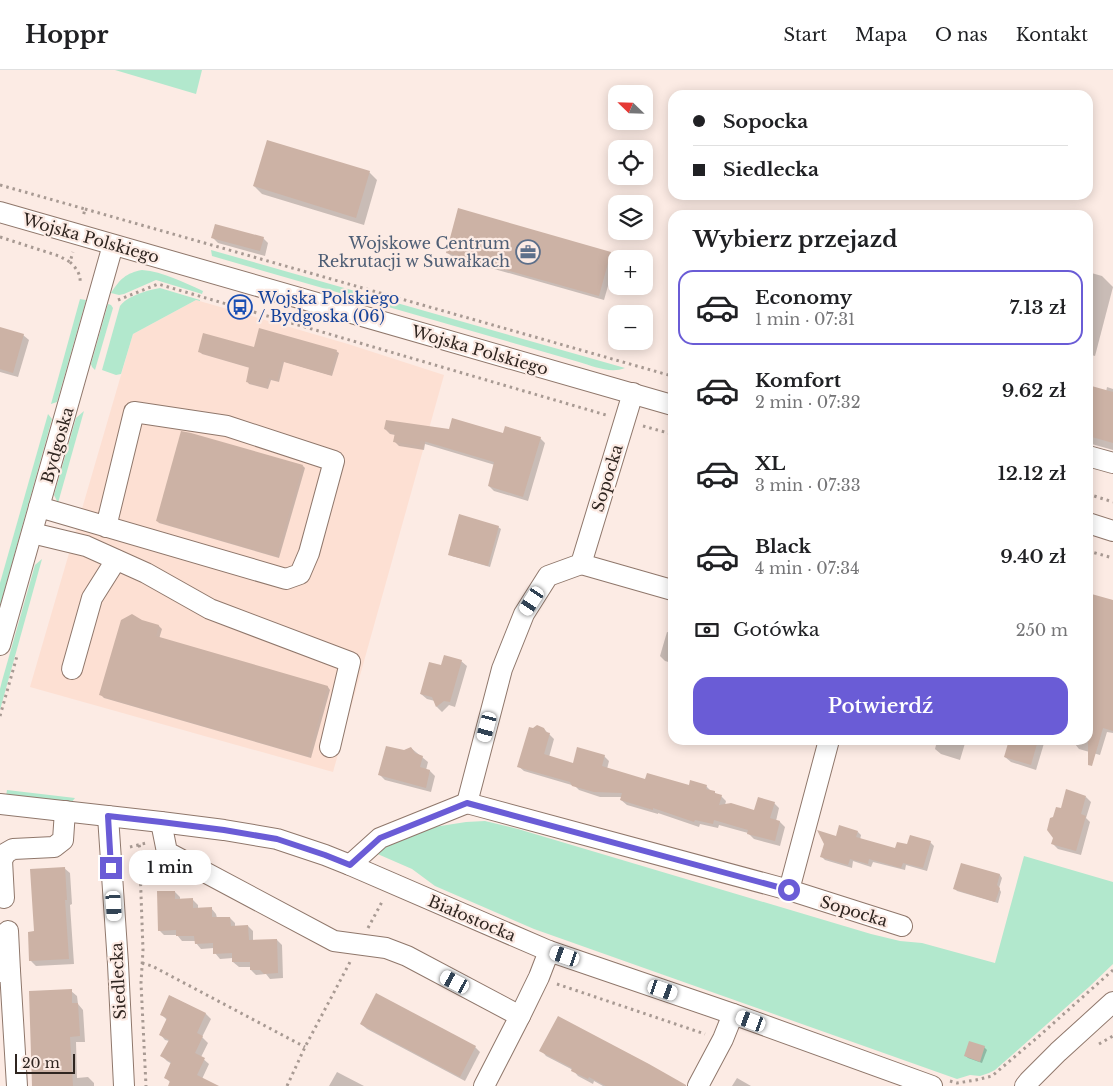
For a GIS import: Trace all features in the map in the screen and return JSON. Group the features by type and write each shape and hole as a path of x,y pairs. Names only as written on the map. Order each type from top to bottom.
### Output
{"street":[{"name":"Wojska Polskiego","path":"0,212 668,404"},
{"name":"Bydgoska","path":"0,645 113,245"},
{"name":"Sopocka","path":"580,564 633,393"},
{"path":"39,507 106,527 286,580 300,574 309,553 334,461 227,426 134,412 106,527"},
{"path":"1093,457 1113,463"},
{"path":"1093,525 1113,531"},
{"path":"32,533 86,546 146,573 210,609 350,662 330,747"},
{"path":"72,669 92,598 116,560"},
{"path":"350,865 380,838 467,803 502,669 524,614 548,576 580,564 668,589"},
{"path":"789,890 828,745"},
{"name":"Sopocka","path":"467,803 789,890 902,926"},
{"name":"Białostocka","path":"0,804 161,822 277,839 350,865 549,951 940,1083"},
{"path":"4,898 2,860 6,853 13,850 54,847 62,840 65,811"},
{"name":"Siedlecka","path":"108,816 124,1086"},
{"path":"161,822 167,852 334,941 386,948 407,956 520,1016"},
{"path":"8,931 5,972 17,1086"},
{"path":"484,1086 539,977 549,951"},
{"path":"1025,1086 1058,1052 1113,1002"},
{"path":"698,1086 723,1039 733,1014"}],"path":[{"path":"85,209 668,375"},
{"path":"70,262 77,269 80,279 79,290"},
{"path":"118,300 158,284 668,433"},
{"path":"1093,496 1113,502"},
{"path":"1093,552 1113,558"},
{"path":"139,845 141,852 143,950 141,984 146,1086"},
{"path":"287,1086 305,1047 386,894"},
{"path":"142,963 152,966 305,1047"},
{"path":"940,1083 957,1083 992,1076 1113,970"},
{"path":"550,982 710,1037"},
{"path":"974,1086 976,1080"}],"shaded area":[{"path":"196,300 348,344 444,375 333,772 30,687 133,334"}],"green space":[{"path":"115,70 202,70 196,94"},
{"path":"211,250 625,368 608,370 596,367 212,256"},
{"path":"142,270 173,278 203,291 202,294 156,280 124,294 111,293 124,277"},
{"path":"160,288 200,301 196,300 133,334 121,374 116,375 102,370 120,306 133,296"},
{"path":"80,299 86,300 57,402 51,404"},
{"path":"108,304 113,308 95,370 91,364"},
{"path":"84,411 58,503 54,495 76,418"},
{"path":"48,414 52,419 0,606 0,583"},
{"path":"42,559 0,710 2,681 35,565"},
{"path":"7,790 75,798 71,803 6,796"},
{"path":"485,821 518,829 871,934 900,941 922,943 995,963 1024,856 1113,882 1113,964 995,1070 980,1076 970,1075 957,1079 534,929 435,886 412,869 373,852 386,843 434,827"}],"building":[{"path":"267,140 370,171 356,218 253,186"},
{"name":"Wojskowe Centrum Rekrutacji w Suwałkach","path":"458,208 608,251 608,263 599,296 446,253"},
{"path":"215,224 264,237 260,251 211,238"},
{"path":"0,327 24,334 13,373 0,369"},
{"path":"259,328 337,350 330,375 282,361 277,380 269,378 266,387 246,382 249,367 198,352 203,333 254,347"},
{"path":"1093,386 1113,392 1113,443 1093,437"},
{"path":"452,418 503,433 505,426 541,437 523,497 488,486 494,462 420,440 420,446 393,442 395,433 384,429 386,420 449,429"},
{"path":"181,431 303,465 277,556 156,521"},
{"path":"459,514 499,526 488,566 448,555"},
{"path":"1093,594 1113,600 1113,731 1103,728 1092,766 1088,765 1088,745 1093,745"},
{"path":"132,614 142,620 159,625 156,636 328,686 308,756 99,695 121,620"},
{"path":"444,655 462,660 450,702 444,701 436,707 432,697 420,694 429,662 441,665"},
{"path":"537,725 550,733 544,754 573,763 577,747 605,755 602,766 645,779 647,773 689,785 690,780 707,785 706,789 722,795 719,805 731,803 754,810 758,797 775,802 770,818 780,821 775,841 747,834 748,830 714,820 713,824 695,820 694,822 653,808 653,810 620,800 622,793 594,792 572,786 570,782 517,767 529,727 533,728"},
{"path":"1008,745 1037,745 1031,765 1004,757"},
{"path":"386,746 404,750 411,747 415,753 423,756 420,767 430,770 426,788 378,775"},
{"path":"1066,789 1086,796 1081,814 1086,816 1076,851 1051,844 1053,838 1047,830 1050,818 1053,817 1056,807 1061,808"},
{"path":"839,825 858,831 856,837 895,848 897,842 907,844 910,835 931,841 923,868 903,863 901,868 869,859 868,864 850,859 848,865 820,857 824,844 817,830 836,836"},
{"path":"961,863 1000,874 997,885 1000,888 995,902 953,889"},
{"path":"65,867 69,959 29,961 28,932 34,931 30,869"},
{"path":"157,891 175,891 175,899 193,898 193,908 212,907 212,917 230,917 231,926 248,925 249,940 277,939 278,973 264,974 260,970 250,970 250,962 232,962 232,953 213,954 213,943 195,944 194,936 176,936 176,930 158,931"},
{"path":"72,989 72,1003 78,1003 80,1036 70,1037 73,1086 32,1086 29,991"},
{"path":"376,993 476,1046 460,1077 360,1024"},
{"path":"169,995 206,1013 197,1033 203,1036 195,1053 205,1058 197,1075 219,1086 168,1086 170,1081 164,1078 171,1062 160,1056 169,1040 159,1035 167,1018 160,1015"},
{"path":"558,1016 649,1064 686,1086 606,1086 589,1077 588,1079 571,1071 572,1068 539,1051"},
{"path":"969,1041 985,1046 980,1062 964,1056"}],"place":[{"name":"Wojskowe Centrum Rekrutacji w Suwałkach","path":"528,252"},
{"name":"Wojska Polskiego / Bydgoska (06)","path":"240,307"}],"route":[{"path":"111,868 108,816 224,830 277,839 350,865 380,838 467,803 789,890"}]}
